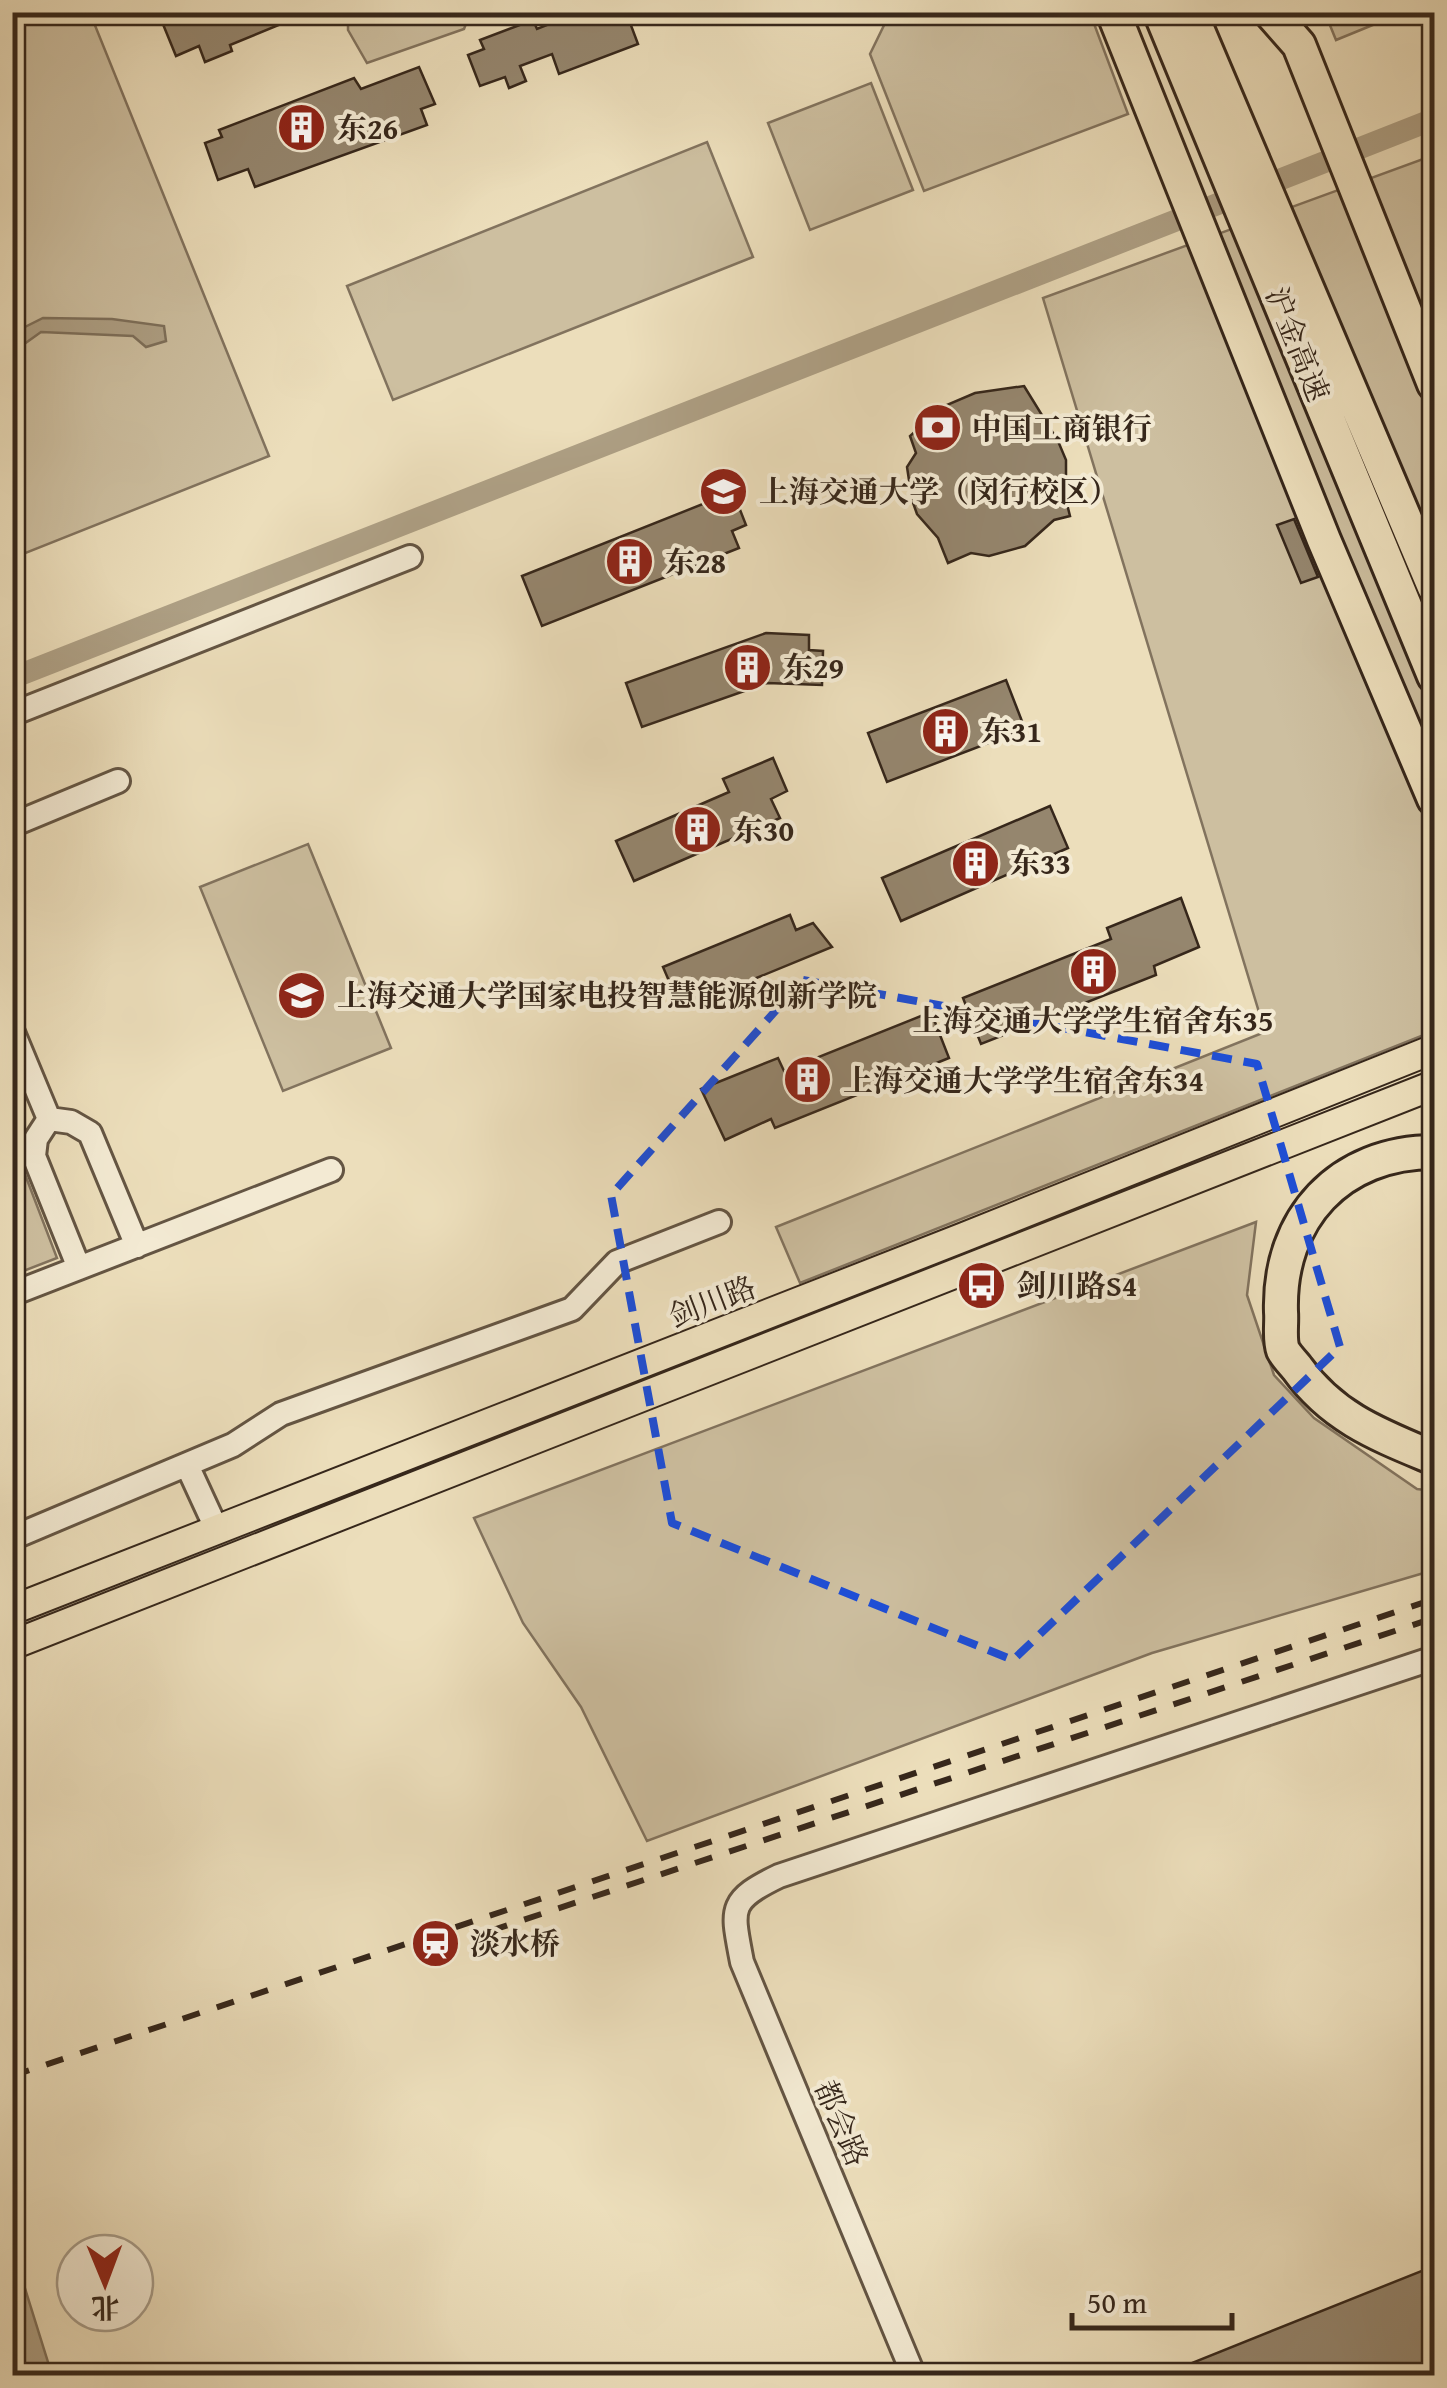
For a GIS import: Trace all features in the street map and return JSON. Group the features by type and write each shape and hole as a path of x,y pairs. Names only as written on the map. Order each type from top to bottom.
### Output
{"highway":[{"path":"1113,12 1324,540 1434,799"},
{"name":"沪金高速","path":"1160,12 1206,84 1434,587"},
{"name":"沪金高速","path":"1190,12 1206,84 1434,676"},
{"path":"1270,12 1299,45 1434,384"},
{"path":"1428,1152 1402,1154 1364,1165 1332,1184 1300,1221 1280,1283 1283,1349 1316,1395 1358,1426 1434,1458"}],"main road":[{"name":"剑川路","path":"12,1610 1434,1049"},
{"name":"剑川路","path":"12,1645 1434,1085"}],"street":[{"path":"12,714 410,557"},
{"path":"12,825 118,781"},
{"path":"12,1030 50,1119"},
{"path":"50,1119 71,1122 90,1133 137,1246"},
{"path":"50,1119 36,1139 34,1156 79,1268"},
{"path":"12,1294 331,1170"},
{"path":"12,1538 233,1446 281,1414 572,1309 617,1262 719,1222"},
{"path":"187,1465 217,1530"},
{"name":"都会路","path":"914,2376 742,1962 734,1917 745,1892 778,1876 1434,1658"}],"highlighted area":[{"path":"803,980 1257,1064 1340,1347 1013,1660 672,1523 611,1195"}],"shaded area":[{"path":"13,13 90,13 269,456 13,558"},
{"path":"348,13 470,13 464,29 367,63 348,30"},
{"path":"890,13 1090,13 1128,114 924,191 870,54"},
{"path":"1325,13 1402,13 1336,40"},
{"path":"871,83 913,190 810,230 768,123"},
{"path":"707,142 753,257 393,400 347,286"},
{"path":"1434,155 1434,1031 800,1283 776,1227 1265,1032 1043,298"},
{"path":"43,318 112,319 164,326 166,341 146,347 133,336 41,332 13,352 13,333"},
{"path":"308,844 391,1048 283,1091 200,887"},
{"path":"13,1143 57,1258 12,1275"},
{"path":"1256,1222 1247,1295 1274,1375 1314,1418 1417,1489 1434,1491 1434,1570 1152,1653 647,1841 581,1707 523,1623 474,1518"},
{"path":"13,2250 52,2375 13,2375"}],"building":[{"path":"158,12 308,13 230,45 232,51 205,62 199,46 176,56"},
{"path":"580,12 626,12 638,44 559,74 552,54 520,66 526,81 509,88 505,77 480,86 468,55 484,49 480,40 533,20 537,29"},
{"name":"东26","path":"419,67 435,104 421,109 427,125 255,187 248,169 218,180 205,143 222,137 219,130 354,78 361,89"},
{"path":"1024,386 1066,460 1070,516 1054,520 1025,546 989,556 971,553 948,563 938,538 917,514 912,500 907,467 916,453 910,436 942,407 975,393"},
{"name":"东28","path":"733,492 746,525 732,531 739,548 542,626 522,576"},
{"path":"1294,519 1318,577 1301,583 1277,525"},
{"name":"东29","path":"766,633 809,635 809,650 823,651 822,685 767,683 642,727 626,683"},
{"name":"东31","path":"1006,680 1025,729 887,782 868,733"},
{"name":"东30","path":"773,758 787,791 771,799 780,818 634,881 616,841 729,792 723,779"},
{"name":"东33","path":"1050,806 1068,848 901,921 882,878"},
{"name":"上海交通大学学生宿舍东35","path":"1181,898 1199,947 1154,966 1156,975 981,1044 963,998 1111,939 1107,928"},
{"path":"790,915 796,930 813,923 832,947 681,1009 663,967"},
{"name":"上海交通大学学生宿舍东34","path":"931,1012 949,1058 775,1128 771,1119 725,1140 701,1089 778,1058 784,1071"},
{"path":"1434,2266 1434,2376 1162,2376 1162,2375"}],"waterway":[{"path":"12,678 1434,119"}],"railway":[{"path":"12,2076 1434,1599"},
{"path":"490,1931 1434,1618"}],"place":[{"name":"东26","path":"302,128"},
{"name":"中国工商银行","path":"937,428"},
{"name":"上海交通大学（闵行校区）","path":"724,491"},
{"name":"东28","path":"630,562"},
{"name":"东29","path":"748,667"},
{"name":"东31","path":"946,731"},
{"name":"东30","path":"698,830"},
{"name":"东33","path":"975,863"},
{"name":"上海交通大学学生宿舍东35","path":"1093,971"},
{"name":"上海交通大学国家电投智慧能源创新学院","path":"302,995"},
{"name":"上海交通大学学生宿舍东34","path":"808,1080"},
{"name":"剑川路S4","path":"981,1285"},
{"name":"淡水桥","path":"435,1943"}]}
